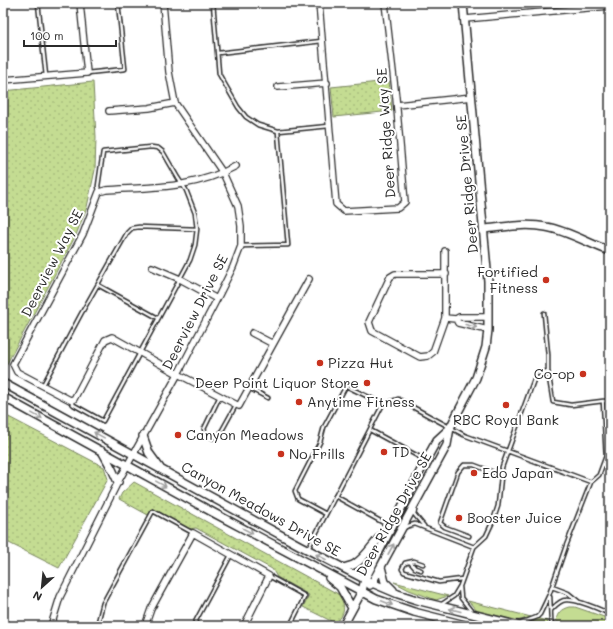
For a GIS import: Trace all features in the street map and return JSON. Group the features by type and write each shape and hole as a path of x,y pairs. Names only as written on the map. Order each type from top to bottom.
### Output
{"street":[{"path":"3,80 87,73 80,3"},
{"name":"Deerview Drive SE","path":"52,626 60,597 118,482 178,374 217,299 233,267 241,246 241,226 238,206 223,173 175,103 169,72 163,3"},
{"name":"Deer Ridge Way SE","path":"319,3 336,204 344,211 398,208 405,202 397,105 385,3"},
{"name":"Deer Ridge Drive SE","path":"362,592 372,583 447,445 450,428 476,378 486,347 488,330 488,282 463,3"},
{"path":"465,19 610,6"},
{"path":"278,87 326,83"},
{"path":"397,105 472,97"},
{"path":"109,111 149,108 175,103"},
{"path":"99,192 106,190 182,185 199,182 223,173 236,166"},
{"name":"Deerview Way SE","path":"70,400 18,372 13,364 83,234 99,192"},
{"path":"484,229 527,225 548,227 570,234 610,252"},
{"path":"445,251 446,274 445,318 433,352 428,356 420,357 372,331 369,322 390,276 395,274 446,274"},
{"path":"152,267 180,279 217,299"},
{"path":"70,400 74,399 105,340 112,337 239,406 309,279"},
{"path":"445,318 456,319 459,317 488,317"},
{"path":"456,319 458,323 488,330"},
{"path":"252,333 273,344"},
{"name":"Canyon Meadows Drive SE","path":"3,383 307,550 372,583 398,594 438,606 518,625"},
{"name":"Canyon Meadows Drive SE","path":"3,397 376,599 414,612 469,626"},
{"name":"Deer Ridge Drive SE","path":"362,592 365,579 426,460 438,440 450,428"},
{"path":"143,436 148,453 161,469"},
{"path":"102,451 118,482"},
{"path":"343,568 354,564 367,553 383,532 391,528"},
{"path":"145,626 151,609 193,533 269,576 244,626"},
{"path":"311,565 340,587 352,608"},
{"path":"381,567 385,582 398,594"},
{"path":"343,626 362,592"}],"lane":[{"path":"38,3 46,76"},
{"path":"87,73 124,68 118,3"},
{"path":"213,3 219,74 238,107 246,117 258,125 278,132 330,126"},
{"path":"218,53 323,41"},
{"path":"241,246 288,245 278,132"},
{"path":"70,400 74,405 103,421 190,260 195,245 197,229 195,213 186,190 163,152 158,148 151,147 103,152 98,186 99,192"},
{"path":"42,385 123,238 132,228 197,229"},
{"path":"98,285 158,318"},
{"path":"544,313 548,371 553,402 571,405 610,400"},
{"path":"438,606 454,596 460,586 474,547 486,536 498,506 502,467 536,374 548,371"},
{"path":"326,514 298,499 295,491 296,486 320,442 324,427 346,386 383,404 398,399 464,435 591,482"},
{"path":"249,388 268,398"},
{"path":"214,438 206,434 204,429 220,396"},
{"path":"518,625 537,617 540,614 549,595 591,482 599,475 606,456 603,401"},
{"path":"220,434 236,404"},
{"path":"307,550 383,404"},
{"path":"370,430 426,460"},
{"path":"469,536 445,527 440,522 458,472 464,465 474,465 501,475"},
{"path":"335,496 391,528"},
{"path":"415,505 414,514 424,527"},
{"path":"97,626 103,603 153,511 193,533"},
{"path":"402,530 415,524 474,547"},
{"path":"193,626 231,555"},
{"path":"423,564 414,561 405,563 402,569 404,572 439,582 462,580"},
{"path":"410,562 415,568 421,570"},
{"path":"269,576 305,596 290,626"},
{"path":"460,586 461,598 476,615"},
{"path":"552,587 568,593 579,602"},
{"path":"549,595 553,626"},
{"path":"550,610 556,604 566,600 579,602 610,614"}],"green space":[{"path":"389,81 392,111 334,117 331,87"},
{"path":"93,82 96,137 95,170 87,207 76,235 4,369 3,91"},
{"path":"3,414 104,467 108,479 59,568 3,540"},
{"path":"134,482 338,594 341,598 344,609 339,620 335,623 303,607 309,595 277,577 272,569 196,528 188,529 152,509 148,515 119,499 122,493"},
{"path":"394,582 448,596 436,600 409,590"},
{"path":"468,601 531,617 517,621 478,612"},
{"path":"569,607 575,607 610,619 610,626 573,626 556,621 560,612"},
{"path":"539,619 547,621 549,626 536,626 528,624"}],"place":[{"name":"Fortified Fitness","path":"546,280"},
{"name":"Pizza Hut","path":"320,363"},
{"name":"Co-op","path":"583,374"},
{"name":"Deer Point Liquor Store","path":"367,383"},
{"name":"Anytime Fitness","path":"299,402"},
{"name":"RBC Royal Bank","path":"506,405"},
{"name":"Canyon Meadows","path":"178,435"},
{"name":"TD","path":"384,452"},
{"name":"No Frills","path":"281,454"},
{"name":"Edo Japan","path":"474,473"},
{"name":"Booster Juice","path":"459,518"}]}
